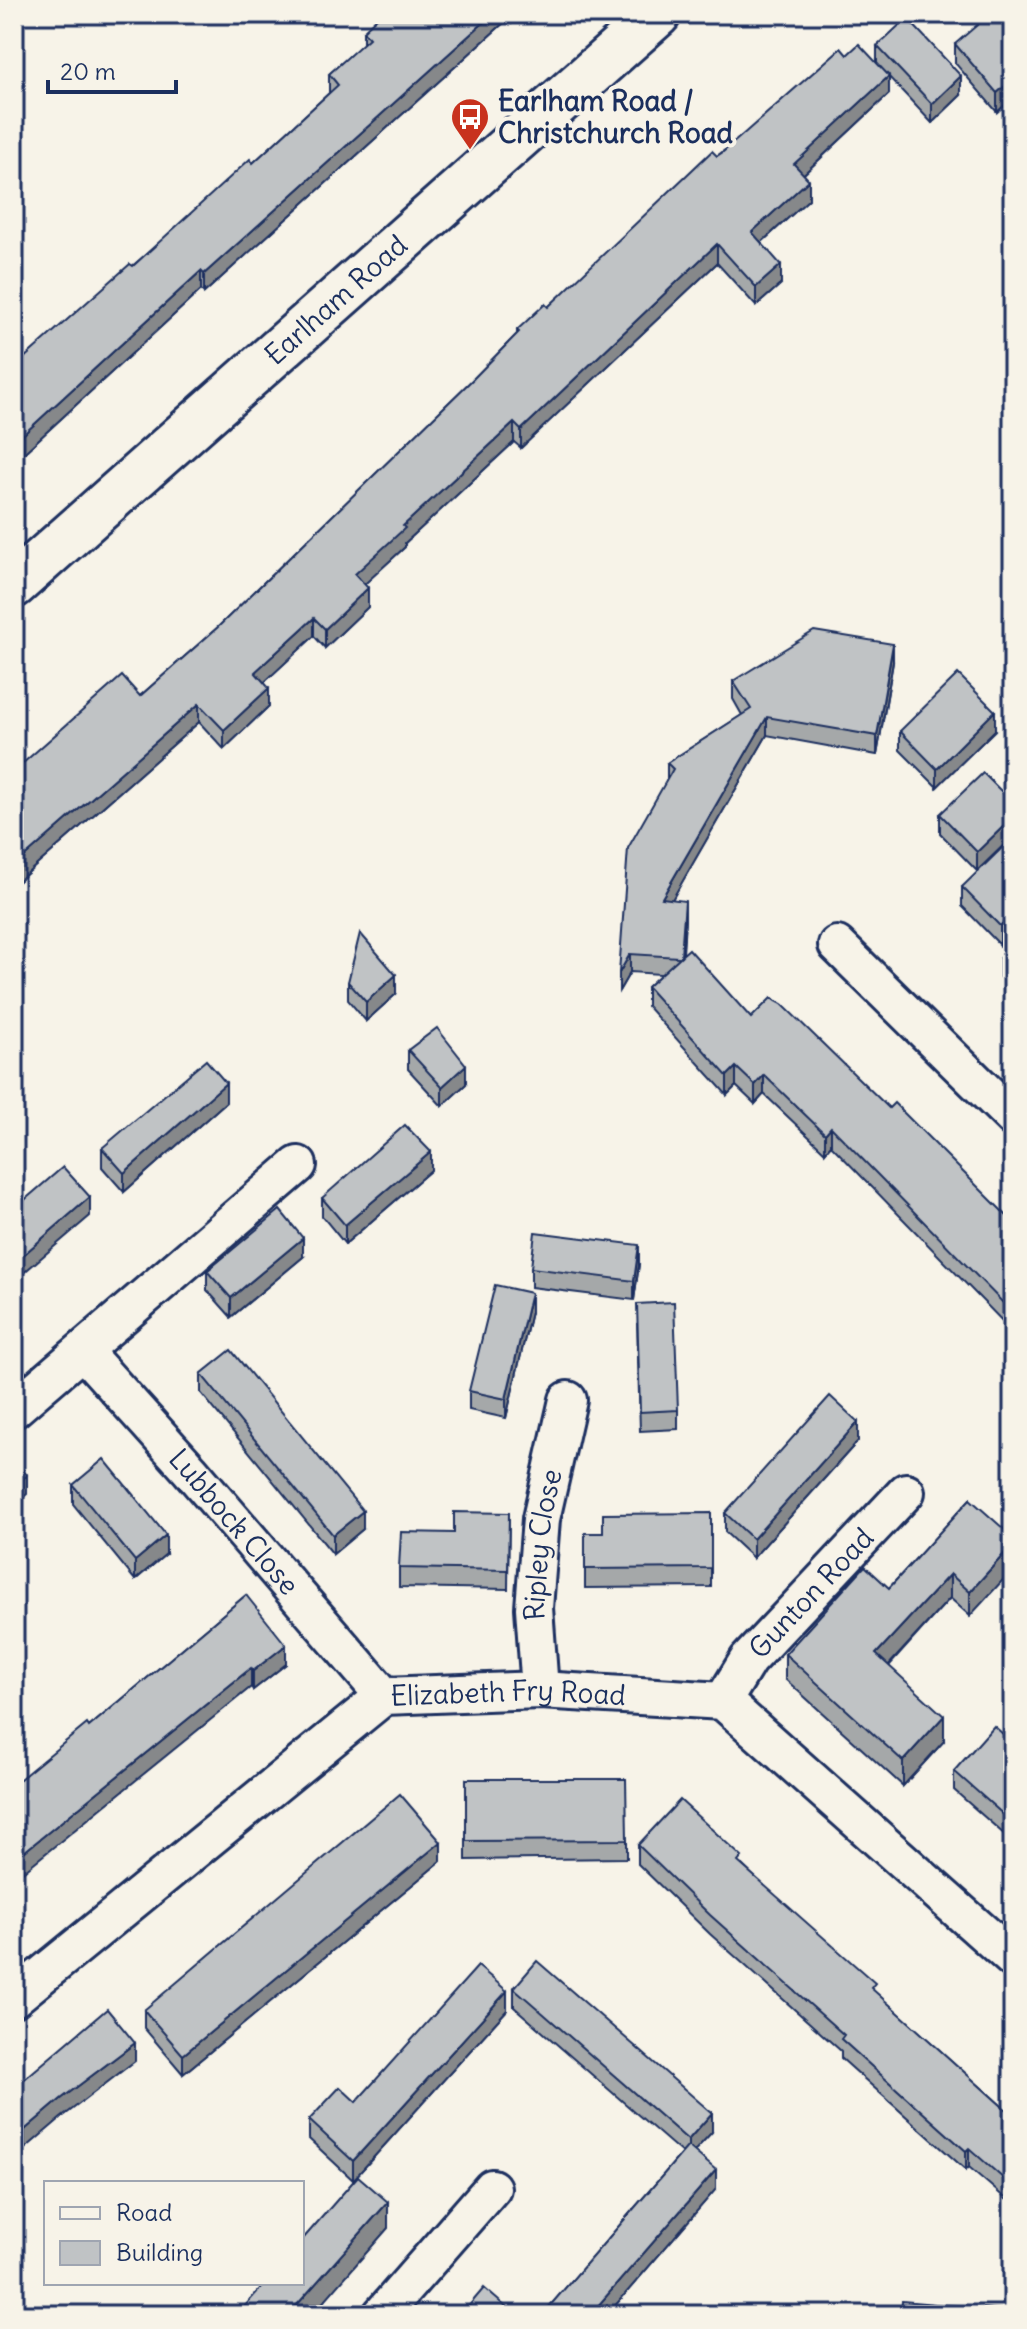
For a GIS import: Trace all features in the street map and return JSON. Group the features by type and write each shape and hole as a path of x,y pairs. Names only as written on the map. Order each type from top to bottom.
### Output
{"main road":[{"name":"Earlham Road","path":"14,585 658,14"}],"street":[{"path":"837,945 1013,1118"},
{"path":"14,1409 298,1165"},
{"name":"Lubbock Close","path":"83,1351 384,1696"},
{"name":"Ripley Close","path":"540,1690 534,1608 541,1519 568,1400"},
{"name":"Gunton Road","path":"723,1701 748,1660 906,1492"},
{"name":"Elizabeth Fry Road","path":"14,1998 384,1696 540,1690 723,1701"},
{"path":"723,1701 1013,1959"},
{"path":"381,2315 492,2188"}],"building":[{"path":"381,14 493,14 204,274 201,271 14,443 14,367 130,264 133,266 250,159 253,163 338,85 329,74 369,38 363,31"},
{"path":"990,14 997,14 1013,33 1013,79 997,93 955,44"},
{"path":"907,18 961,76 932,104 877,46"},
{"path":"859,44 889,76 794,164 809,180 752,232 781,265 756,287 717,244 521,430 514,423 403,526 405,528 355,574 368,588 325,629 314,618 255,672 269,688 224,730 199,704 14,866 14,771 122,676 140,696 218,627 473,379 519,332 517,330 545,304 548,307 712,151 717,156 723,152 841,48 847,55"},
{"path":"814,631 893,644 877,736 767,717 662,898 685,901 681,956 689,949 751,1018 771,998 782,1004 889,1108 894,1103 1013,1222 1013,1313 831,1127 825,1134 764,1075 755,1085 736,1067 727,1076 647,987 680,957 630,954 619,973 628,848 673,769 667,763 751,709 733,681"},
{"path":"958,674 995,711 937,769 900,731"},
{"path":"983,773 1013,803 1013,817 977,852 940,814"},
{"path":"1004,846 1013,855 1013,913 1000,926 962,887"},
{"path":"360,933 396,975 366,1002 348,982"},
{"path":"1013,945 1013,971 1000,958"},
{"path":"437,1028 466,1065 442,1087 408,1050"},
{"path":"206,1060 226,1083 124,1173 102,1148"},
{"path":"405,1125 431,1152 345,1225 322,1198"},
{"path":"63,1167 90,1197 14,1263 14,1209"},
{"path":"280,1210 303,1238 231,1298 207,1271"},
{"path":"535,1232 639,1245 634,1281 531,1268"},
{"path":"495,1285 531,1293 506,1399 469,1391"},
{"path":"674,1302 678,1410 640,1412 637,1304"},
{"path":"231,1350 363,1511 333,1535 201,1374"},
{"path":"830,1396 858,1422 753,1539 725,1513"},
{"path":"104,1459 166,1535 135,1561 73,1485"},
{"path":"14,1460 27,1475 14,1487"},
{"path":"970,1499 1013,1537 1013,1544 970,1592 950,1574 876,1654 944,1716 903,1761 785,1654 865,1566 889,1588"},
{"path":"454,1512 509,1513 508,1570 399,1568 401,1532 454,1533"},
{"path":"711,1513 711,1568 585,1569 585,1533 603,1533 603,1514"},
{"path":"246,1595 286,1645 253,1671 251,1668 14,1860 14,1784 87,1724 89,1727"},
{"path":"994,1726 1013,1743 1013,1807 1005,1816 954,1771"},
{"path":"466,1779 626,1779 627,1840 466,1841"},
{"path":"400,1794 441,1842 183,2055 144,2010"},
{"path":"680,1800 742,1857 738,1862 875,1983 871,1988 1013,2116 1013,2187 969,2148 966,2151 841,2039 844,2035 710,1915 638,1845"},
{"path":"537,1961 712,2113 688,2140 514,1988"},
{"path":"478,1966 507,1991 353,2161 309,2120 340,2087 356,2102"},
{"path":"107,2009 135,2043 14,2139 14,2088"},
{"path":"688,2146 716,2170 590,2315 542,2315"},
{"path":"358,2176 388,2202 288,2315 237,2315 263,2285 304,2285 304,2238"},
{"path":"484,2288 514,2314 461,2315"},
{"path":"902,2301 1013,2311 1013,2315 901,2315"}],"place":[{"name":"Earlham Road / Christchurch Road","path":"470,151"}]}
